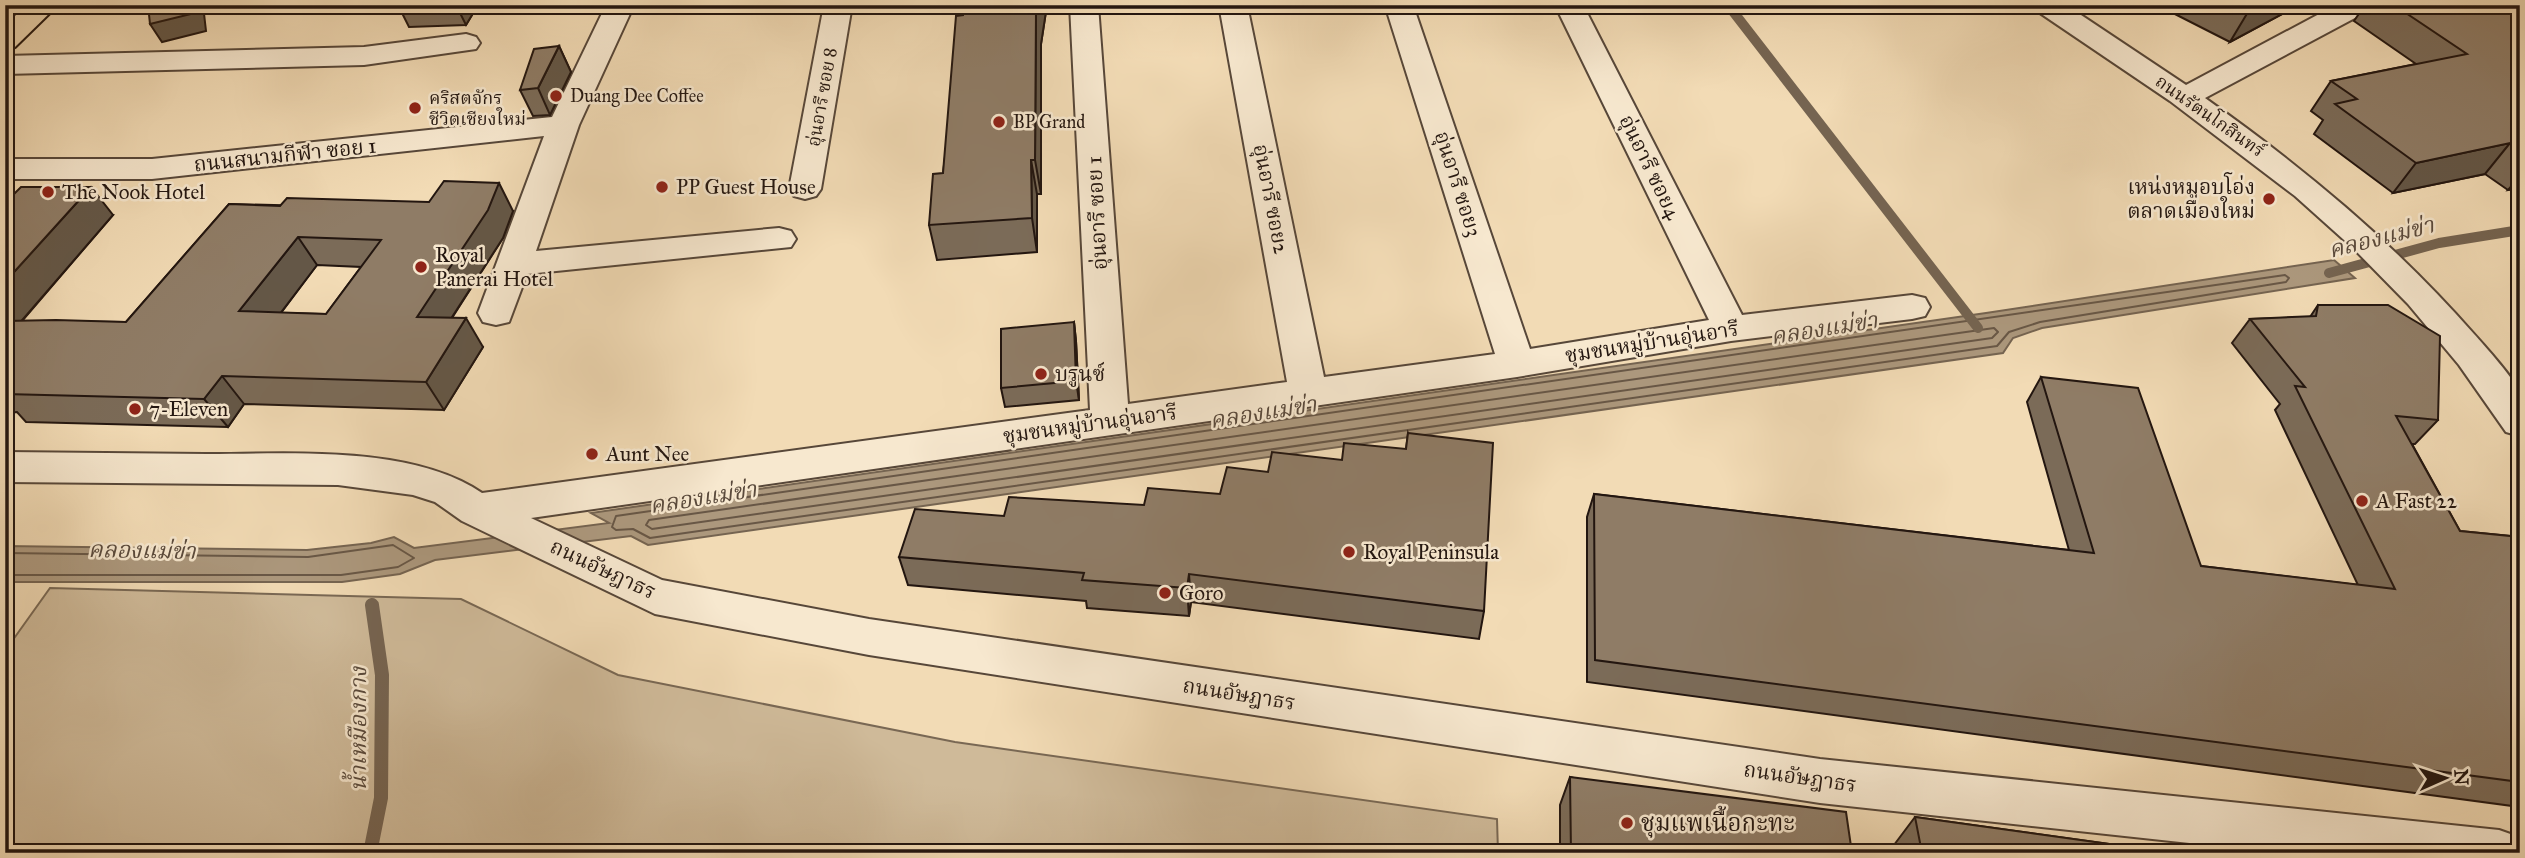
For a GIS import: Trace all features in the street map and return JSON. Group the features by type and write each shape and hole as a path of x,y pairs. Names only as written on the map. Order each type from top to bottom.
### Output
{"main road":[{"path":"5,41 44,5"}],"street":[{"path":"496,313 564,125 620,5"},
{"name":"อุ่นอารี ซอย 8","path":"805,188 838,5"},
{"name":"อุ่นอารี ซอย 1","path":"1084,5 1110,421"},
{"name":"อุ่นอารี ซอย2","path":"1233,5 1308,393"},
{"name":"อุ่นอารี ซอย3","path":"1399,5 1517,363"},
{"name":"อุ่นอารี ซอย4","path":"1569,5 1731,329"},
{"name":"ถนนรัตนโกสินทร์","path":"2047,5 2185,97 2281,166 2365,239 2405,279 2482,367 2520,422"},
{"path":"2185,97 2358,5"},
{"path":"5,65 364,56 466,43"},
{"name":"ถนนสนามกีฬา ซอย 1","path":"5,169 152,169 564,125"},
{"path":"513,264 779,239"},
{"name":"ชุมชนหมู่บ้านอุ่นอารี","path":"476,510 1517,363 1731,329 1912,307"},
{"name":"ถนนอัษฎาธร","path":"5,467 338,470 413,480 449,491 476,510 655,596 869,637 1821,781 2499,853"}],"shaded area":[{"path":"50,588 461,599 618,675 955,742 1497,819 1498,853 5,853 5,651"}],"water":[{"path":"2334,260 2355,278 2042,328 2013,338 2003,353 648,545 631,536 435,560 400,574 342,582 5,582 5,546 307,550 371,543 394,537 414,548 609,523 591,513 1986,313"}],"building":[{"path":"148,5 194,5 195,13 150,24"},
{"path":"402,5 458,5 400,9"},
{"name":"BP Grand","path":"964,5 1037,5 1035,160 1031,160 1032,218 929,225 933,174 943,173 956,16 963,15"},
{"path":"2234,5 2261,5 2248,12"},
{"path":"2394,5 2520,5 2520,150 2510,143 2416,163 2335,104 2357,99 2331,81 2467,54"},
{"path":"559,46 538,88 520,90 534,49"},
{"path":"444,181 499,183 488,210 417,317 466,318 426,382 222,376 204,399 5,394 5,321 126,322 229,204 280,206 287,198 429,202","holes":["298,237 381,240 326,314 239,311"]},
{"path":"21,187 91,187 5,282 5,203"},
{"path":"2318,305 2388,305 2440,336 2438,420 2396,416 2460,531 2520,537 2520,782 1595,660 1594,494 2094,553 2041,377 2138,388 2201,566 2395,589 2295,386 2305,387 2250,319 2316,316"},
{"name":"บรูนซ์","path":"1074,322 1076,381 1001,388 1001,329"},
{"path":"1408,433 1493,443 1484,611 1189,574 1187,588 1082,580 1084,573 899,557 915,509 1004,516 1009,497 1144,505 1148,488 1220,494 1227,467 1268,472 1272,452 1342,460 1344,443 1406,449"},
{"path":"1570,777 1846,812 1852,853 1571,853"},
{"path":"1915,817 2174,853 1922,853"}],"waterway":[{"path":"1728,5 1978,328"},
{"name":"คลองแม่ข่า","path":"2329,273 2439,243 2520,230"},
{"name":"น้ำเหมืองกาง","path":"370,853 381,798 382,675 372,605"}],"place":[{"name":"Duang Dee Coffee","path":"556,96"},
{"name":"คริสตจักร ชีวิตเชียงใหม่","path":"415,108"},
{"name":"BP Grand","path":"999,122"},
{"name":"PP Guest House","path":"662,187"},
{"name":"The Nook Hotel","path":"48,192"},
{"name":"เหน่งหมูอบโอ่ง ตลาดเมืองใหม่","path":"2269,199"},
{"name":"Royal Panerai Hotel","path":"421,267"},
{"name":"บรูนซ์","path":"1041,374"},
{"name":"7-Eleven","path":"135,409"},
{"name":"Aunt Nee","path":"592,454"},
{"name":"A Fast 22","path":"2362,501"},
{"name":"Royal Peninsula","path":"1349,552"},
{"name":"Goro","path":"1165,593"},
{"name":"ชุมแพเนื้อกะทะ","path":"1627,823"}]}
